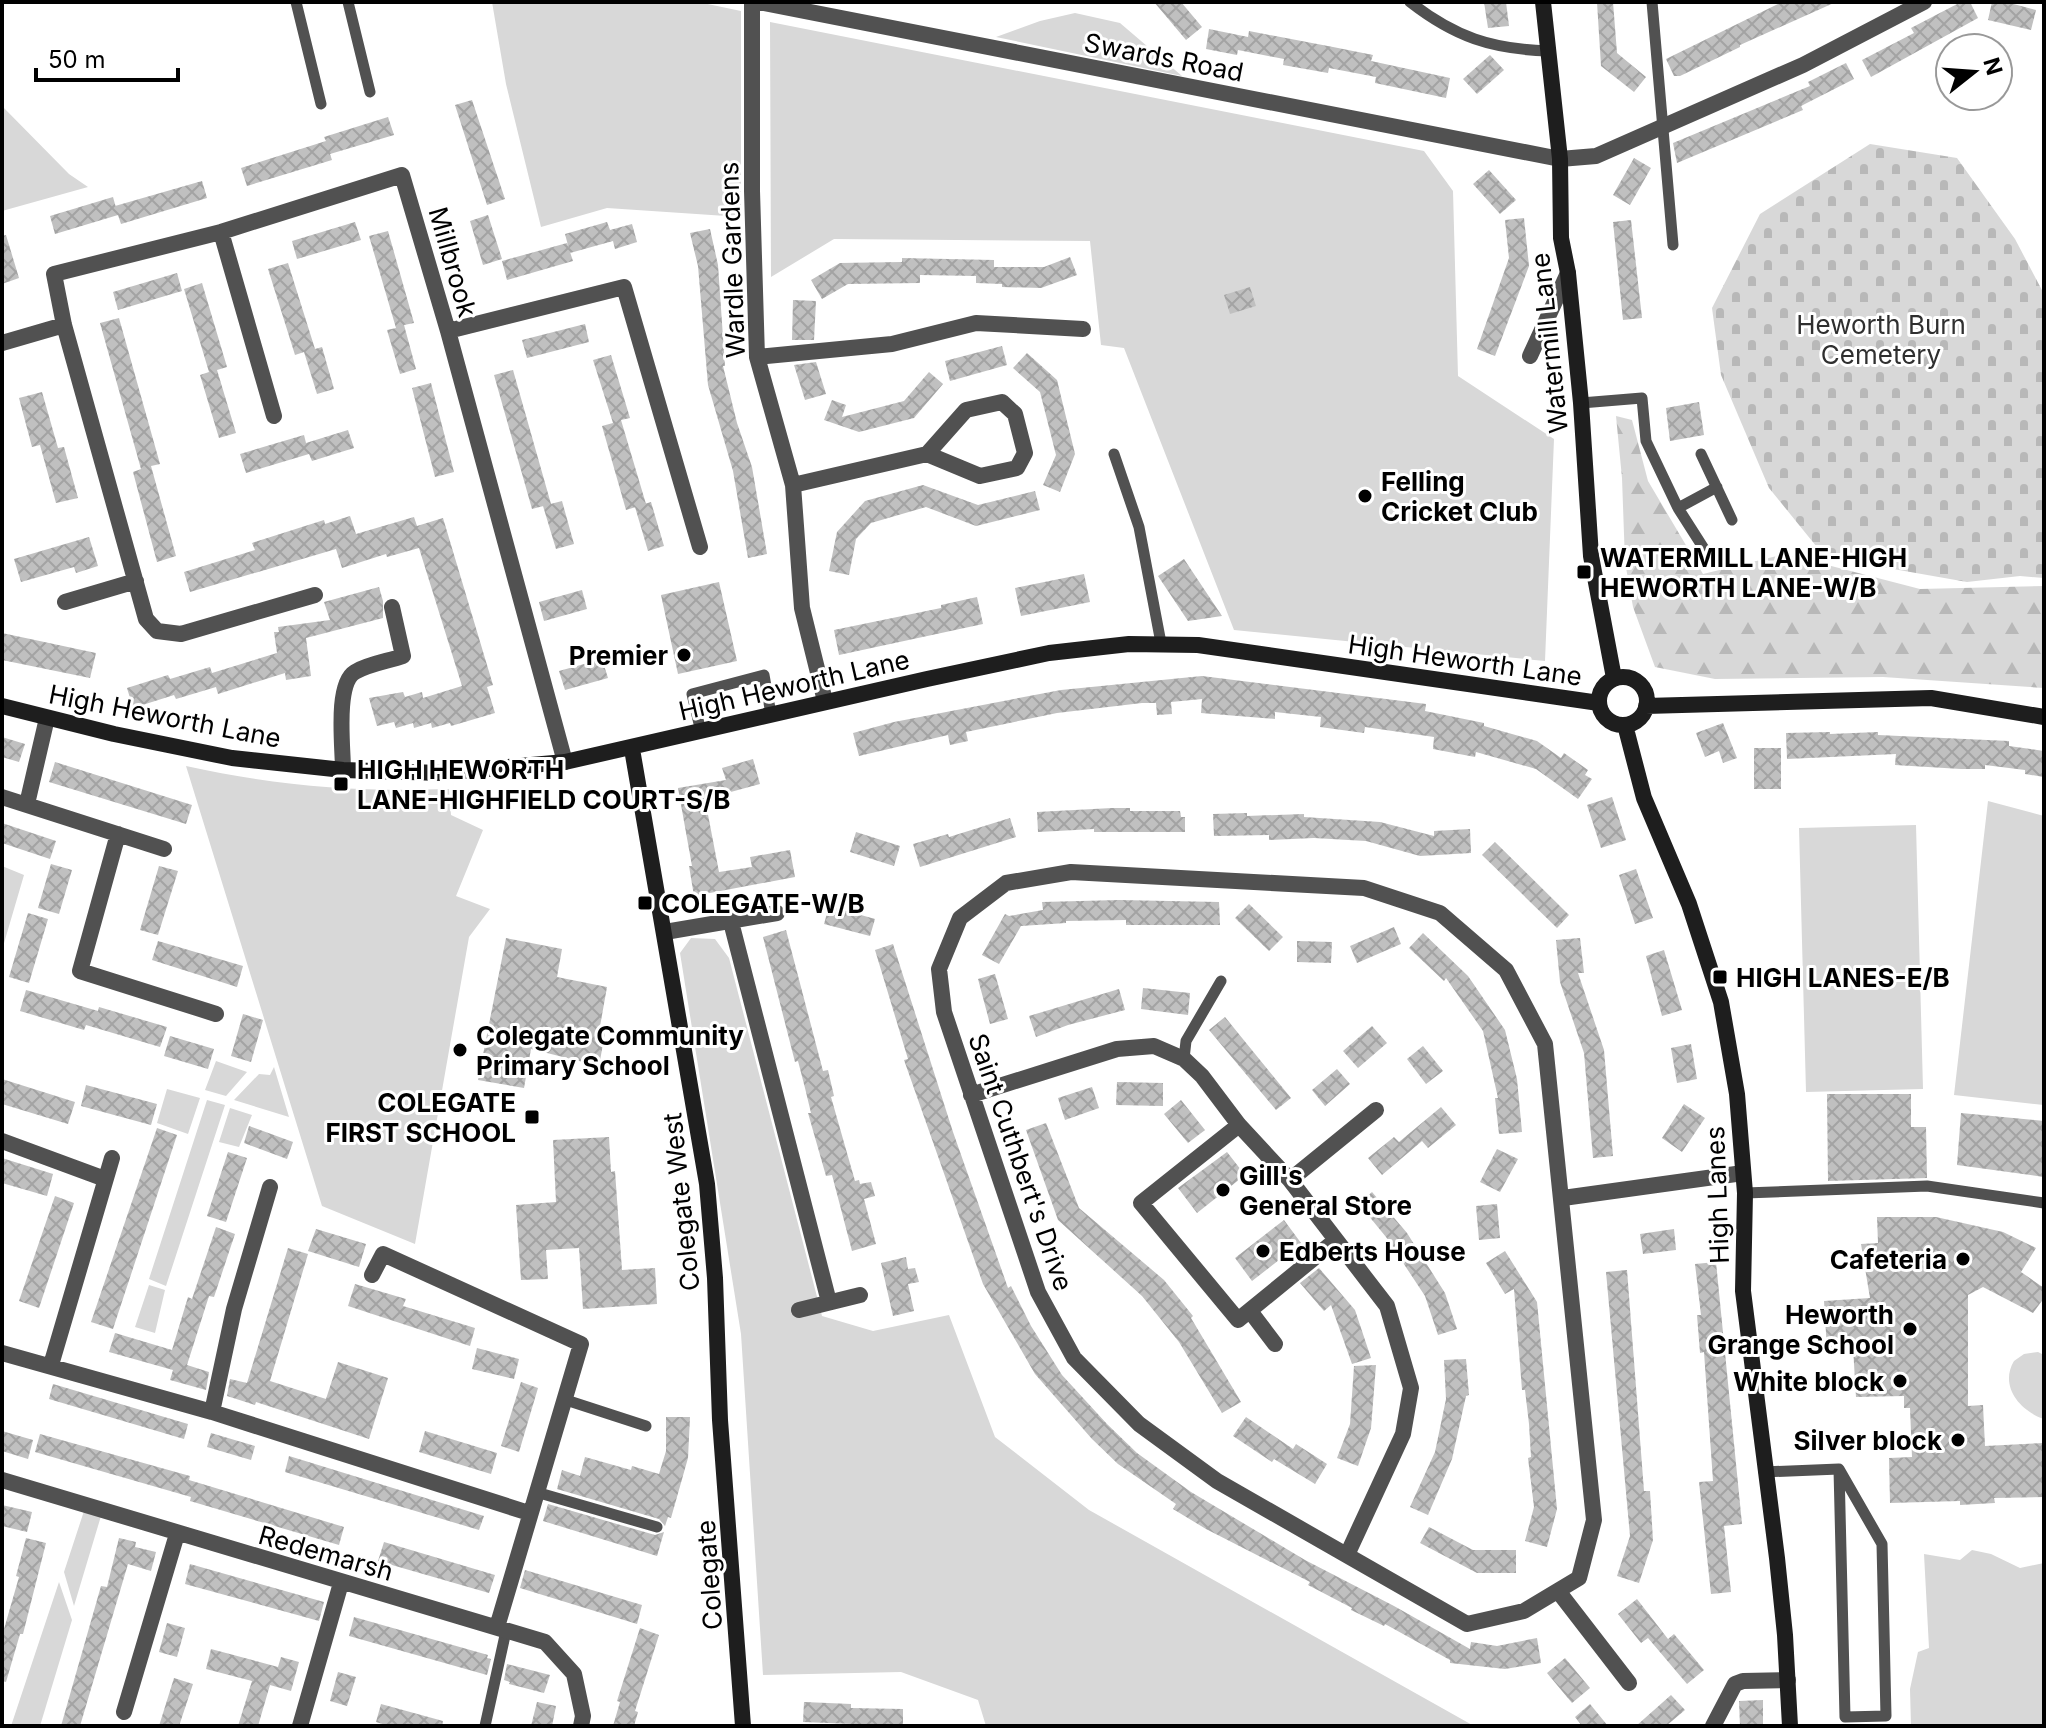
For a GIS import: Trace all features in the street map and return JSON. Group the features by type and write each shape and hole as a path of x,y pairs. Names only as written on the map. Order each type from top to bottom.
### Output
{"street":[{"name":"Wardle Gardens","path":"752,2 752,191 757,357 793,485 802,608 825,701"},
{"name":"Swards Road","path":"759,2 1560,159 1596,156 1803,65 1924,2"},
{"name":"Watermill Lane","path":"1543,2 1560,159 1561,238 1568,273 1581,403 1591,556 1614,678"},
{"name":"Millbrook","path":"315,595 181,634 157,631 146,619 64,325 54,274 221,232 402,175 448,331 565,762"},
{"path":"221,232 274,416"},
{"path":"1530,356 1568,273"},
{"path":"448,331 624,287 700,547"},
{"path":"757,357 892,344 976,323 1083,329"},
{"path":"2,343 64,325"},
{"path":"793,485 927,454 966,410 1002,402 1015,414 1025,453 1017,468 980,476 927,454"},
{"path":"65,602 136,581"},
{"path":"343,770 342,702 346,682 355,671 403,656 392,607"},
{"name":"High Heworth Lane","path":"2,706 232,758 343,770 441,773 565,762 1049,653 1108,646 1161,643 1198,645 1599,703"},
{"path":"1614,678 1630,678 1646,694 1642,716 1625,725 1607,720 1599,703 1601,690 1614,678"},
{"path":"1646,706 1931,698 2044,717"},
{"path":"27,804 47,718"},
{"name":"High Lanes","path":"1625,725 1644,798 1689,904 1721,1002 1737,1094 1745,1193 1743,1291 1779,1574 1790,1726"},
{"name":"Colegate West","path":"632,749 707,1184 715,1278 720,1420"},
{"path":"2,797 164,849"},
{"path":"118,834 80,971 216,1014"},
{"name":"Saint Cuthbert's Drive","path":"1071,872 1364,888 1440,913 1506,970 1545,1044 1563,1198 1594,1520 1579,1578 1524,1611 1467,1624 1217,1481 1139,1424 1074,1358 1038,1292 944,1012 939,969 960,918 1006,883 1071,872"},
{"path":"665,932 777,913"},
{"path":"731,922 829,1302"},
{"path":"971,1095 1117,1049 1154,1046 1184,1059 1202,1076 1239,1125 1290,1180 1387,1306 1411,1388 1403,1434 1347,1555"},
{"path":"1290,1180 1376,1110"},
{"path":"1239,1125 1141,1203 1238,1320 1336,1240"},
{"path":"2,1141 105,1179"},
{"path":"51,1365 112,1158"},
{"path":"1563,1198 1743,1173"},
{"path":"212,1412 234,1309 270,1187"},
{"path":"372,1275 383,1254 581,1344 529,1513 502,1629"},
{"path":"799,1310 860,1295"},
{"path":"1250,1311 1275,1344"},
{"path":"2,1353 212,1412 529,1513"},
{"name":"Colegate","path":"720,1420 743,1726"},
{"name":"Redemarsh","path":"2,1480 545,1642 574,1674 583,1716 581,1726"},
{"path":"124,1712 177,1534"},
{"path":"300,1726 341,1583"},
{"path":"1558,1591 1629,1683"},
{"path":"1713,1726 1735,1684 1788,1680"}],"lane":[{"path":"296,2 321,104"},
{"path":"348,2 370,92"},
{"path":"1410,2 1431,18 1488,45 1548,51"},
{"path":"1652,2 1673,245"},
{"path":"1581,403 1642,398 1646,441 1678,508 1708,555"},
{"path":"1114,454 1139,527 1161,643"},
{"path":"1701,454 1732,520"},
{"path":"1678,508 1717,487"},
{"path":"701,732 692,694 764,675 771,714"},
{"path":"1184,1059 1186,1041 1221,981"},
{"path":"1745,1193 1927,1186 2044,1203"},
{"path":"566,1400 646,1426"},
{"path":"1764,1472 1839,1469"},
{"path":"1839,1469 1882,1544 1886,1716 1845,1717 1839,1469"},
{"path":"536,1492 657,1527"},
{"path":"485,1726 502,1629"}],"green space":[{"path":"492,2 698,2 741,11 741,217 607,208 541,227 506,84"},
{"path":"1075,13 1120,23 1182,76 996,37 1040,21"},
{"path":"770,22 1424,151 1453,191 1458,376 1554,439 1545,661 1234,630 1124,348 1101,345 1090,241 834,239 771,277"},
{"path":"2,106 69,174 88,187 2,211"},
{"name":"Heworth Burn Cemetery","path":"1870,144 1957,158 2015,239 2044,294 2044,578 2020,576 1967,582 1825,557 1769,488 1721,375 1712,308 1760,214"},
{"path":"1616,416 1632,420 1648,481 1703,574 1785,554 1920,589 2044,586 2044,688 1883,677 1715,679 1655,667 1633,607 1625,562"},
{"path":"186,766 317,786 449,789 451,815 483,830 456,896 490,909 469,937 415,1244 322,1206"},
{"path":"1988,801 2044,816 2044,1105 1954,1095"},
{"path":"1916,825 1923,1089 1806,1092 1799,828"},
{"path":"2,866 24,875 2,950"},
{"path":"691,938 715,939 729,958 822,1316 873,1331 949,1315 995,1437 1089,1510 1474,1726 986,1726 978,1700 901,1672 763,1675 741,1334 680,953"},
{"path":"216,1061 247,1072 226,1096 205,1090"},
{"path":"274,1067 289,1117 234,1100 259,1074 270,1075"},
{"path":"167,1089 200,1098 188,1134 157,1123"},
{"path":"207,1100 225,1105 166,1286 149,1279"},
{"path":"230,1108 252,1115 239,1147 219,1142"},
{"path":"149,1285 165,1290 155,1333 135,1327"},
{"path":"2038,1352 2044,1355 2044,1419 2020,1404 2009,1379 2014,1361 2024,1354"},
{"path":"84,1511 101,1516 74,1606 64,1572"},
{"path":"1972,1550 1991,1554 2020,1568 2044,1563 2044,1726 1911,1726 1910,1689 1918,1652 1929,1648 1924,1554 1960,1560"},
{"path":"59,1582 72,1620 40,1726 11,1726"}],"building":[{"path":"1154,2 1181,2 1202,27 1186,40"},
{"path":"1484,2 1506,2 1509,26 1488,28"},
{"path":"1597,2 1613,2 1617,53 1646,77 1634,92 1601,66"},
{"path":"1782,2 1836,2 1680,76 1674,76 1666,59"},
{"path":"1961,2 1970,2 1978,18 1953,32 1934,32 1934,42 1871,77 1862,60 1914,33 1911,28"},
{"path":"1992,2 2006,2 2036,10 2031,30 1988,20"},
{"path":"1209,29 1248,37 1249,31 1373,55 1371,61 1450,78 1446,98 1375,83 1376,77 1329,68 1328,73 1283,65 1284,59 1238,50 1237,55 1206,49"},
{"path":"1490,55 1504,70 1477,94 1463,79"},
{"path":"1846,63 1854,79 1801,106 1803,110 1677,163 1673,143 1810,86 1808,82"},
{"path":"472,100 505,199 487,205 455,105"},
{"path":"388,117 394,135 330,154 332,160 247,186 241,168"},
{"path":"1634,158 1651,168 1630,205 1613,195"},
{"path":"1489,170 1516,200 1500,214 1473,184"},
{"path":"202,181 207,198 121,224 115,206"},
{"path":"113,197 118,215 55,234 50,216"},
{"path":"488,215 502,259 483,265 470,221"},
{"path":"1524,218 1529,266 1495,356 1477,349 1509,258 1505,220"},
{"path":"1631,220 1642,318 1623,320 1613,222"},
{"path":"355,222 361,240 297,259 292,241"},
{"path":"607,222 610,230 632,224 637,242 615,249 613,241 570,253 565,234"},
{"path":"710,229 718,265 723,366 752,467 767,554 748,558 733,471 708,385 698,266 690,233"},
{"path":"388,231 414,323 404,325 416,369 400,374 387,330 396,328 369,236"},
{"path":"6,235 19,278 2,284 2,236"},
{"path":"567,243 573,261 507,280 502,261"},
{"path":"1070,257 1077,275 1041,288 976,283 976,276 920,275 920,283 848,284 822,299 811,280 840,263 902,262 902,258 994,260 994,267 1044,267"},
{"path":"288,263 315,349 322,347 334,389 317,394 304,352 295,355 268,269"},
{"path":"177,273 182,291 118,310 113,292"},
{"path":"202,283 227,367 217,370 236,433 219,438 200,375 209,372 184,289"},
{"path":"1250,287 1256,306 1230,314 1224,295"},
{"path":"793,300 816,301 814,340 792,340"},
{"path":"119,318 160,464 151,466 176,556 157,562 133,472 144,468 141,469 100,323"},
{"path":"585,324 589,342 527,358 522,340"},
{"path":"1002,346 1007,365 950,381 945,361"},
{"path":"1027,353 1057,380 1075,454 1060,492 1043,485 1056,455 1040,392 1013,368"},
{"path":"611,355 630,418 621,420 646,504 626,510 602,426 613,423 593,360"},
{"path":"816,362 826,394 805,400 794,365"},
{"path":"513,370 551,504 532,509 494,375"},
{"path":"929,372 943,384 914,418 859,432 824,420 832,400 846,405 842,417 904,401"},
{"path":"431,383 454,472 435,477 412,388"},
{"path":"42,392 58,448 64,447 78,498 56,503 40,445 32,447 19,398"},
{"path":"1699,402 1704,435 1670,441 1666,408"},
{"path":"348,430 354,448 312,461 309,454 246,473 240,454 304,435 306,443"},
{"path":"923,485 978,505 1035,491 1040,510 976,526 926,507 871,523 856,539 849,575 829,571 837,532 865,501"},
{"path":"562,501 574,544 556,549 543,506"},
{"path":"651,502 664,546 648,551 635,507"},
{"path":"350,516 356,534 414,517 417,526 443,518 493,685 487,687 495,713 451,726 450,723 432,728 431,723 414,728 413,723 396,728 394,722 377,726 369,698 403,692 405,697 422,692 423,698 462,686 419,548 387,557 386,554 342,568 336,549 190,592 184,572 255,550 252,543 324,520 325,524"},
{"path":"89,537 98,566 76,573 74,567 21,582 14,559"},
{"path":"1184,559 1222,616 1188,621 1158,576"},
{"path":"1084,574 1090,602 1021,616 1015,588"},
{"path":"719,582 737,661 678,674 661,595"},
{"path":"379,587 383,618 306,638 311,676 286,680 285,673 218,694 216,687 176,699 174,695 133,708 127,688 168,675 170,679 210,667 212,673 277,653 274,632 279,632 278,627 330,620 324,602"},
{"path":"582,590 587,609 544,621 539,602"},
{"path":"977,597 983,624 839,655 834,630 941,608 941,605"},
{"path":"2,633 96,653 90,678 2,660"},
{"path":"602,659 608,678 565,690 559,671"},
{"path":"1202,676 1426,704 1425,711 1484,723 1484,726 1537,741 1561,758 1564,753 1588,770 1585,775 1592,779 1578,799 1536,769 1476,752 1475,757 1433,749 1434,737 1365,727 1364,733 1320,727 1321,717 1275,712 1275,719 1201,713 1202,699 1171,702 1172,714 1157,715 1156,703 1057,713 966,732 968,741 950,745 948,735 859,756 853,733 894,722 1061,690"},
{"path":"1723,723 1737,758 1723,763 1719,751 1705,757 1696,733"},
{"path":"1878,732 1878,735 2009,741 2009,746 2044,751 2044,777 2025,774 2025,770 1985,765 1985,769 1961,769 1895,765 1896,754 1787,759 1786,733"},
{"path":"2,737 25,744 19,762 2,757"},
{"path":"1754,748 1781,748 1781,789 1754,789"},
{"path":"753,759 760,784 705,799 719,872 752,867 750,857 790,850 795,877 694,896 689,866 692,866 678,788 726,780 722,768"},
{"path":"55,762 192,805 186,824 49,782"},
{"path":"1612,797 1626,840 1601,848 1587,805"},
{"path":"1112,808 1180,811 1181,817 1185,817 1185,832 1094,832 1094,829 1038,832 1037,812"},
{"path":"1247,813 1247,816 1304,814 1304,817 1380,822 1434,836 1434,831 1470,829 1471,853 1420,856 1366,841 1314,838 1269,840 1269,835 1214,836 1213,814"},
{"path":"1010,818 1016,837 920,867 913,844 948,834 949,837"},
{"path":"2,823 56,841 50,859 2,843"},
{"path":"856,832 900,846 894,866 850,852"},
{"path":"1495,842 1569,915 1557,928 1482,855"},
{"path":"51,864 72,870 59,914 38,908"},
{"path":"159,866 178,871 158,935 140,930"},
{"path":"1636,869 1653,918 1635,924 1619,875"},
{"path":"1042,902 1219,902 1220,925 1126,925 1126,920 1066,921 1021,926 999,964 982,955 1005,914 1009,916 1043,910"},
{"path":"1249,904 1283,937 1269,951 1235,918"},
{"path":"829,906 875,919 870,936 824,924"},
{"path":"28,913 48,919 29,983 9,977"},
{"path":"1394,927 1401,944 1357,963 1350,946"},
{"path":"786,930 823,1071 828,1070 834,1096 831,1097 855,1181 859,1180 860,1184 871,1182 875,1196 864,1199 876,1244 852,1251 832,1175 826,1176 808,1113 811,1113 805,1088 798,1061 795,1062 763,937"},
{"path":"1423,933 1468,976 1505,1030 1517,1079 1522,1132 1499,1134 1495,1098 1498,1098 1483,1031 1446,978 1444,981 1409,948"},
{"path":"506,938 562,949 557,977 607,987 599,1032 605,1033 599,1066 531,1049 524,1088 478,1080"},
{"path":"1580,938 1584,973 1578,973 1604,1050 1613,1156 1593,1158 1584,1053 1560,982 1556,940"},
{"path":"158,941 243,966 237,987 152,960"},
{"path":"1297,941 1332,942 1331,963 1297,962"},
{"path":"893,944 953,1132 1008,1288 1011,1286 1031,1326 1062,1375 1137,1453 1191,1492 1305,1560 1470,1649 1471,1642 1497,1646 1537,1638 1541,1663 1505,1669 1450,1663 1450,1660 1385,1624 1351,1610 1308,1585 1310,1582 1173,1509 1176,1504 1118,1464 1092,1439 1035,1374 983,1284 904,1060 908,1059 875,950"},
{"path":"1664,950 1682,1010 1662,1016 1646,956"},
{"path":"995,974 1008,1019 990,1024 978,979"},
{"path":"1143,988 1190,993 1188,1015 1141,1009"},
{"path":"1119,989 1125,1010 1036,1037 1029,1016"},
{"path":"26,990 167,1027 160,1047 86,1025 84,1030 20,1011"},
{"path":"243,1014 263,1020 251,1062 231,1056"},
{"path":"1225,1017 1291,1098 1276,1110 1209,1030"},
{"path":"1372,1026 1387,1043 1358,1068 1343,1051"},
{"path":"170,1036 214,1049 208,1069 164,1056"},
{"path":"1691,1044 1697,1079 1677,1083 1671,1048"},
{"path":"1423,1046 1443,1071 1426,1084 1407,1059"},
{"path":"1337,1069 1350,1084 1325,1106 1312,1090"},
{"path":"2,1079 75,1102 68,1124 2,1104"},
{"path":"1117,1082 1163,1083 1163,1106 1116,1105"},
{"path":"86,1085 157,1104 151,1125 81,1106"},
{"path":"1092,1087 1099,1108 1065,1120 1058,1098"},
{"path":"1827,1094 1911,1094 1911,1127 1926,1127 1927,1178 1828,1181"},
{"path":"1181,1100 1205,1130 1188,1143 1164,1114"},
{"path":"1684,1104 1705,1118 1682,1152 1662,1138"},
{"path":"1441,1107 1456,1125 1428,1148 1422,1141 1382,1175 1368,1158 1394,1137 1399,1142"},
{"path":"1961,1113 2044,1121 2044,1177 1957,1165"},
{"path":"1046,1123 1079,1208 1164,1280 1193,1316 1191,1318 1241,1402 1222,1413 1179,1342 1142,1296 1058,1220 1026,1130"},
{"path":"249,1126 293,1142 287,1159 244,1143"},
{"path":"157,1128 177,1135 113,1329 91,1322"},
{"path":"609,1137 611,1172 615,1171 622,1270 655,1268 657,1304 583,1309 579,1248 546,1250 548,1279 521,1280 516,1205 556,1202 553,1140"},
{"path":"1497,1149 1518,1159 1500,1192 1480,1182"},
{"path":"228,1152 247,1158 226,1222 207,1216"},
{"path":"1227,1152 1245,1175 1197,1213 1178,1188"},
{"path":"2,1158 53,1174 47,1196 2,1183"},
{"path":"1372,1192 1407,1233 1445,1293 1457,1329 1438,1335 1425,1296 1386,1237 1359,1204"},
{"path":"55,1196 74,1203 39,1308 19,1301"},
{"path":"1497,1204 1500,1238 1479,1240 1476,1206"},
{"path":"1877,1217 1936,1217 2003,1232 2036,1248 2021,1272 2044,1288 2044,1298 2033,1313 1983,1287 1968,1295 1968,1406 1983,1405 1985,1446 2044,1443 2044,1497 1994,1498 1995,1503 1960,1505 1960,1501 1890,1503 1889,1458 1912,1457 1910,1408 1904,1408 1904,1396 1856,1397 1853,1347 1827,1349 1824,1301 1870,1298 1861,1244 1878,1243"},
{"path":"1284,1220 1301,1243 1252,1281 1235,1258"},
{"path":"216,1227 235,1234 214,1297 209,1296 187,1365 209,1372 206,1390 170,1380 173,1370 109,1352 115,1333 172,1350 188,1297 192,1299"},
{"path":"316,1229 366,1244 359,1267 308,1251"},
{"path":"1674,1229 1676,1250 1643,1254 1640,1234"},
{"path":"288,1248 308,1254 270,1381 326,1399 338,1362 388,1378 369,1439 256,1402 255,1405 227,1396 230,1379 247,1383"},
{"path":"1505,1251 1537,1302 1557,1509 1547,1547 1525,1541 1534,1507 1528,1458 1531,1457 1529,1424 1525,1390 1522,1390 1514,1289 1505,1294 1486,1263"},
{"path":"906,1257 908,1269 915,1268 919,1282 908,1284 914,1311 893,1316 881,1263"},
{"path":"1716,1262 1742,1524 1724,1526 1731,1592 1711,1594 1699,1482 1713,1481 1695,1264"},
{"path":"1319,1268 1355,1310 1371,1358 1352,1364 1331,1305 1324,1311 1300,1283"},
{"path":"1627,1270 1644,1491 1650,1491 1653,1540 1639,1583 1617,1576 1630,1536 1606,1272"},
{"path":"355,1284 406,1299 403,1306 475,1328 470,1346 348,1306"},
{"path":"477,1348 519,1359 514,1379 472,1369"},
{"path":"1466,1359 1469,1395 1466,1396 1452,1459 1428,1515 1410,1507 1435,1452 1446,1399 1444,1360"},
{"path":"1376,1365 1371,1428 1358,1466 1337,1458 1350,1424 1354,1366"},
{"path":"521,1382 538,1388 519,1452 501,1446"},
{"path":"53,1384 188,1424 184,1439 49,1399"},
{"path":"666,1417 690,1417 688,1458 671,1518 668,1517 665,1526 659,1519 557,1489 562,1470 580,1476 585,1457 659,1474 666,1451"},
{"path":"1246,1417 1293,1449 1296,1444 1327,1464 1315,1484 1274,1459 1272,1462 1233,1436"},
{"path":"2,1431 33,1440 28,1459 2,1451"},
{"path":"425,1431 497,1453 491,1474 419,1452"},
{"path":"211,1433 255,1446 251,1460 207,1447"},
{"path":"40,1434 190,1476 189,1480 344,1527 339,1545 190,1501 191,1497 35,1452"},
{"path":"289,1456 484,1516 479,1530 285,1472"},
{"path":"548,1504 655,1535 664,1532 657,1556 543,1521"},
{"path":"2,1505 32,1512 27,1532 2,1526"},
{"path":"1429,1527 1473,1550 1516,1550 1516,1573 1477,1573 1420,1543"},
{"path":"26,1538 46,1543 23,1634 20,1634 6,1682 2,1681 2,1636 19,1577 16,1576"},
{"path":"119,1538 136,1542 135,1547 156,1552 151,1571 128,1564 80,1726 61,1726 101,1586 107,1587"},
{"path":"384,1542 495,1575 489,1593 378,1561"},
{"path":"190,1564 324,1602 319,1621 185,1584"},
{"path":"525,1570 642,1605 637,1624 520,1588"},
{"path":"1637,1599 1668,1639 1674,1634 1704,1670 1687,1684 1648,1638 1641,1643 1618,1614"},
{"path":"354,1617 488,1655 487,1658 491,1659 487,1675 349,1636"},
{"path":"167,1623 185,1628 177,1657 159,1652"},
{"path":"640,1628 659,1635 635,1711 638,1712 634,1726 613,1726 620,1702 617,1701"},
{"path":"211,1649 278,1667 281,1657 299,1662 291,1691 270,1685 258,1726 238,1726 252,1681 206,1669"},
{"path":"1565,1658 1590,1688 1572,1703 1547,1673"},
{"path":"507,1664 550,1675 544,1693 509,1684 504,1680"},
{"path":"338,1672 356,1677 347,1706 330,1701"},
{"path":"174,1678 193,1684 179,1726 159,1726"},
{"path":"1671,1695 1685,1710 1666,1726 1636,1726"},
{"path":"1763,1700 1763,1726 1740,1726 1739,1701"},
{"path":"537,1702 556,1706 552,1726 531,1726"},
{"path":"804,1702 851,1704 851,1708 903,1709 903,1726 803,1722"},
{"path":"381,1704 443,1721 442,1726 389,1726 376,1722"},
{"path":"1590,1704 1608,1726 1582,1726 1575,1717"}],"place":[{"name":"Felling Cricket Club","path":"1365,496"},
{"name":"WATERMILL LANE-HIGH HEWORTH LANE-W/B","path":"1584,572"},
{"name":"Premier","path":"684,655"},
{"name":"HIGH HEWORTH LANE-HIGHFIELD COURT-S/B","path":"341,784"},
{"name":"COLEGATE-W/B","path":"645,903"},
{"name":"HIGH LANES-E/B","path":"1720,977"},
{"name":"Colegate Community Primary School","path":"460,1050"},
{"name":"COLEGATE FIRST SCHOOL","path":"532,1117"},
{"name":"Gill's General Store","path":"1223,1190"},
{"name":"Edberts House","path":"1263,1251"},
{"name":"Cafeteria","path":"1963,1259"},
{"name":"Heworth Grange School","path":"1910,1329"},
{"name":"White block","path":"1900,1381"},
{"name":"Silver block","path":"1958,1440"}]}
